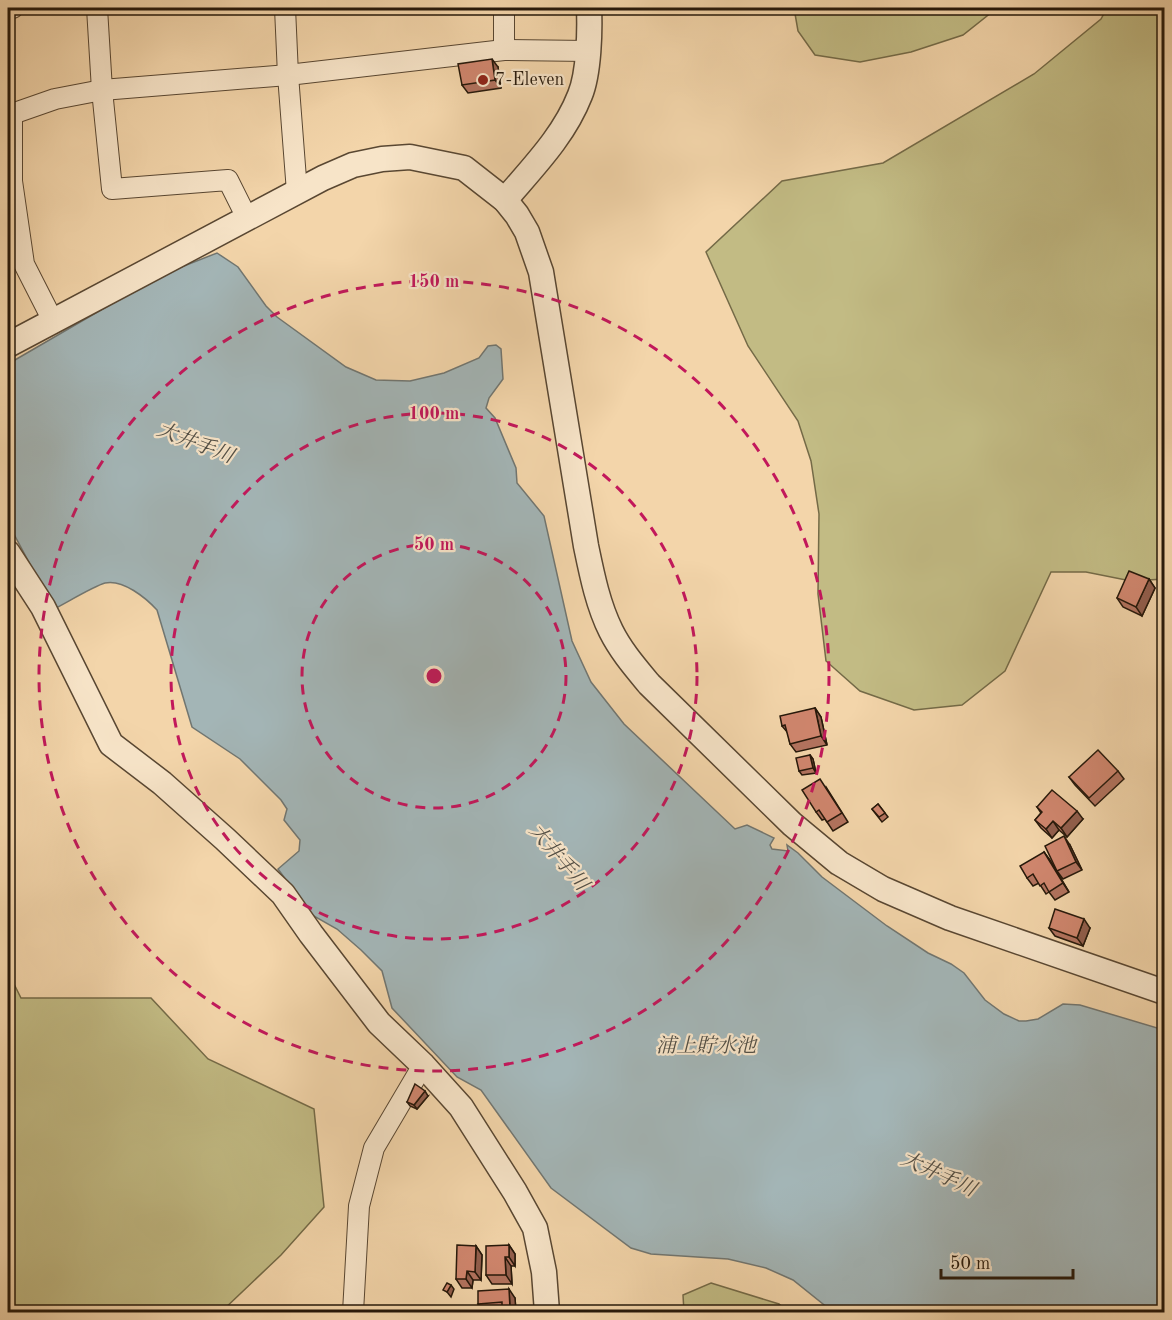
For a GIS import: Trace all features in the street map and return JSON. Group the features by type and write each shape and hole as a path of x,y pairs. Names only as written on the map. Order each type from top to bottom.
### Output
{"street":[{"path":"8,9 13,8"},
{"path":"97,8 112,189 228,180 247,218"},
{"path":"285,8 297,192"},
{"path":"504,8 504,50"},
{"path":"505,200 560,134 581,93 588,51 589,8"},
{"path":"53,321 16,265 10,114 55,99 102,90 288,75 504,50 588,51"},
{"path":"8,345 247,218 353,165 382,159 410,157 464,168 505,200 527,232 541,272 594,586 611,631 628,659 649,684 792,824 839,862 883,889 950,918 1164,992"},
{"path":"8,553 43,607 111,744 194,811 284,894 311,934 379,1023 423,1065 461,1107 535,1228 544,1272 547,1312"},
{"path":"353,1312 359,1206 374,1148 423,1065"}],"shaded area":[{"path":"794,8 997,8 963,35 911,52 860,62 815,55 798,31"},
{"path":"1107,8 1164,8 1164,579 1131,581 1086,572 1051,572 1005,671 962,705 914,710 860,691 826,661 818,594 819,514 811,461 798,421 748,346 706,252 782,181 883,163 1034,74 1101,19"},
{"path":"8,972 21,998 151,998 208,1059 314,1109 324,1207 281,1255 221,1312 8,1312"},
{"path":"711,1283 779,1304 788,1312 684,1312 683,1295"}],"water":[{"name":"浦上貯水池","path":"217,253 238,267 266,306 277,317 346,367 376,380 410,381 444,373 479,358 488,346 496,345 501,349 503,379 489,398 486,408 495,418 516,468 517,483 544,516 572,641 591,682 624,724 735,829 747,825 774,838 770,845 772,849 788,851 787,845 822,877 887,926 964,973 985,1000 1004,1014 1019,1021 1026,1021 1038,1019 1063,1004 1080,1005 1164,1030 1164,1312 833,1312 793,1280 766,1268 728,1259 651,1254 631,1248 551,1188 481,1090 457,1077 392,1008 382,971 337,929 312,915 278,869 299,851 300,840 284,820 287,809 240,759 192,727 157,610 134,590 112,583 94,587 54,609 8,523 8,364 161,275"}],"building":[{"path":"492,59 495,80 462,85 458,64"},
{"path":"1129,571 1149,579 1136,607 1117,598"},
{"path":"815,708 821,736 790,744 780,716"},
{"path":"1098,750 1118,771 1089,798 1069,777"},
{"path":"810,755 813,768 799,771 796,758"},
{"path":"820,779 842,813 827,822 819,810 816,812 802,790"},
{"path":"1052,790 1077,811 1061,828 1053,821 1046,829 1035,820 1042,812 1037,807"},
{"path":"878,804 885,813 879,817 872,809"},
{"path":"1064,836 1076,862 1057,871 1045,846"},
{"path":"1044,852 1063,883 1049,892 1044,883 1040,886 1033,874 1027,878 1020,866"},
{"path":"1055,909 1084,919 1077,938 1049,928"},
{"path":"415,1084 425,1091 414,1105 407,1102"},
{"path":"457,1245 476,1246 475,1272 467,1271 466,1279 456,1279"},
{"path":"509,1245 509,1257 505,1257 506,1275 486,1275 486,1246"},
{"path":"447,1283 451,1285 447,1292 443,1290"},
{"path":"509,1289 510,1308 502,1308 502,1302 478,1304 478,1291"}],"place":[{"name":"7-Eleven","path":"483,80"}],"water label":[{"name":"大井手川","path":"195,444"},
{"name":"大井手川","path":"558,858"},
{"name":"大井手川","path":"938,1175"}]}
